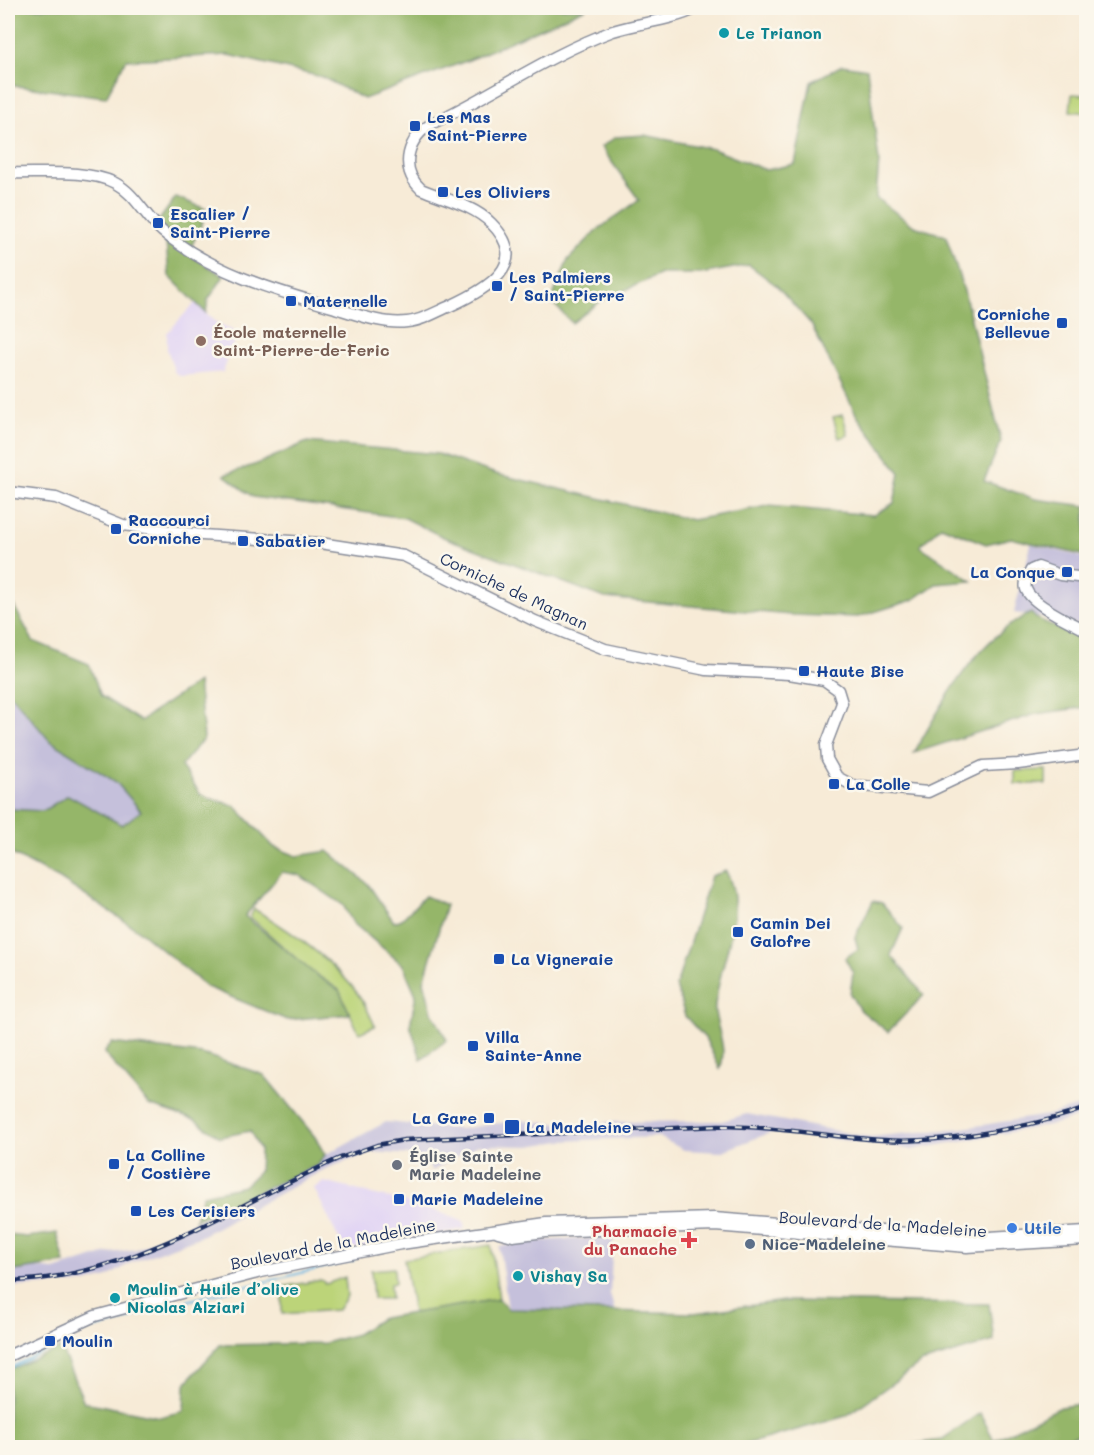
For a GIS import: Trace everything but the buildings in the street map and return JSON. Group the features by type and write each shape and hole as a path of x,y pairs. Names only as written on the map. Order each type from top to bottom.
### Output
{"street":[{"path":"8,173 84,176 107,180 126,190 162,231 209,263 255,283 352,314 409,322 484,290 501,275 506,254 504,243 490,222 472,211 422,189 415,183 408,162 409,152 416,135 433,123 584,44 614,31 677,17 697,8"},
{"name":"Corniche de Magnan","path":"8,492 56,498 116,524 185,533 320,543 404,556 535,621 605,649 706,670 789,674 824,680 838,690 842,703 826,745 827,759 837,777 852,785 928,792 983,766 1086,755"},
{"path":"1086,579 1060,575 1042,567 1033,569 1026,584 1030,596 1086,630"},
{"name":"Boulevard de la Madeleine","path":"8,1356 84,1319 218,1283 393,1246 546,1223 689,1217 973,1238 1086,1231"},
{"name":"Boulevard de la Madeleine","path":"498,1232 513,1236 545,1232 697,1226 967,1247 1086,1240"}],"shaded area":[{"name":"École maternelle Saint-Pierre-de-Feric","path":"195,303 214,321 238,333 223,372 180,376 175,373 167,349 167,333"},
{"name":"La Conque","path":"1031,544 1086,558 1086,627 1056,619 1014,613"},
{"path":"8,691 49,740 116,782 142,812 122,826 68,795 43,811 8,809"},
{"path":"1086,1104 1086,1115 1054,1124 911,1150 889,1145 772,1132 720,1152 684,1150 659,1137 561,1141 530,1146 478,1145 432,1171 426,1161 410,1155 373,1152 327,1168 199,1237 130,1263 108,1277 85,1283 8,1287 8,1270 15,1272 36,1268 54,1270 104,1254 137,1249 318,1165 325,1155 386,1122 460,1129 519,1120 581,1126 608,1122 722,1121 747,1114 869,1137 963,1128 1048,1115"},
{"path":"324,1182 432,1209 465,1222 465,1229 344,1250 314,1188"},
{"name":"Vishay Sa","path":"613,1237 610,1294 615,1312 508,1309 499,1247 534,1241"}],"green space":[{"path":"8,8 586,8 469,60 364,99 322,77 229,55 126,60 106,97 8,85"},
{"path":"842,65 867,69 879,161 876,198 914,226 946,236 964,291 1001,441 984,481 1035,499 1086,506 1086,556 1011,538 986,544 941,526 920,546 972,581 936,584 913,600 858,617 790,615 605,598 443,537 405,518 253,497 224,475 257,464 307,442 438,454 496,474 692,520 768,506 874,515 894,503 900,473 857,416 811,324 777,286 749,265 701,274 661,274 601,301 572,323 551,301 568,260 596,231 639,200 601,147 616,137 644,135 713,149 766,170 795,164 811,82"},
{"path":"1072,94 1086,95 1086,113 1070,111"},
{"path":"176,197 208,210 188,254 224,276 208,300 206,313 169,276 165,231 157,223"},
{"path":"843,415 848,435 839,438 833,417"},
{"path":"8,595 33,641 89,664 101,696 140,721 198,682 204,738 181,766 201,795 235,806 274,847 297,856 328,851 368,884 394,922 402,919 425,896 446,905 424,981 432,1012 447,1040 421,1059 410,1025 416,995 403,965 353,923 343,905 299,875 282,872 245,916 316,975 339,990 350,1014 287,1020 207,987 141,932 60,879 8,852 8,809 43,811 68,795 122,825 141,811 116,782 49,740 8,691"},
{"path":"1031,613 1036,618 1086,641 1086,707 1036,714 914,753 949,693 977,655 1011,624"},
{"path":"1046,770 1046,784 1015,784 1015,771"},
{"path":"726,871 732,885 734,914 715,1005 723,1054 720,1069 705,1038 685,1016 676,986 711,876"},
{"path":"873,901 882,903 903,928 891,955 924,995 888,1032 859,1009 850,994 853,973 845,958 858,949 855,937"},
{"path":"254,909 297,937 338,971 360,997 375,1026 359,1033 339,990 307,968 250,917"},
{"path":"112,1043 202,1054 264,1075 315,1137 325,1155 318,1165 195,1220 203,1195 244,1186 259,1172 260,1150 250,1131 220,1137 195,1120 149,1105 104,1053"},
{"path":"57,1233 65,1263 8,1272 8,1235 27,1237"},
{"path":"491,1245 499,1299 413,1313 404,1259"},
{"path":"394,1268 395,1283 390,1284 391,1299 373,1299 371,1270"},
{"path":"345,1277 347,1296 338,1310 282,1314 282,1287 321,1280 326,1284"},
{"path":"499,1299 508,1309 694,1313 784,1301 989,1304 994,1341 921,1363 846,1416 736,1447 8,1447 8,1370 61,1348 84,1402 160,1417 184,1411 185,1384 220,1345 325,1343 357,1334 382,1318"},
{"path":"1086,1403 1086,1432 1053,1447 893,1447 941,1440 980,1413 994,1440 1061,1407"}],"waterway":[{"path":"8,1369 83,1331 120,1322 150,1310 354,1260"}],"railway":[{"path":"8,1281 53,1277 96,1268 138,1254 179,1237 340,1158 377,1145 404,1140 719,1126 906,1141 958,1137 1014,1128 1086,1108"}],"place":[{"name":"Le Trianon","path":"724,33"},
{"name":"Les Mas Saint-Pierre","path":"415,126"},
{"name":"Les Oliviers","path":"443,192"},
{"name":"Escalier / Saint-Pierre","path":"158,223"},
{"name":"Les Palmiers / Saint-Pierre","path":"497,286"},
{"name":"Maternelle","path":"291,301"},
{"name":"Corniche Bellevue","path":"1062,323"},
{"name":"École maternelle Saint-Pierre-de-Feric","path":"201,341"},
{"name":"Raccourci Corniche","path":"116,529"},
{"name":"Sabatier","path":"243,541"},
{"name":"La Conque","path":"1067,572"},
{"name":"Haute Bise","path":"804,671"},
{"name":"La Colle","path":"834,784"},
{"name":"Camin Dei Galofre","path":"738,932"},
{"name":"La Vigneraie","path":"499,959"},
{"name":"Villa Sainte-Anne","path":"473,1046"},
{"name":"La Gare","path":"489,1118"},
{"name":"La Madeleine","path":"512,1127"},
{"name":"La Colline / Costière","path":"114,1164"},
{"name":"Église Sainte Marie Madeleine","path":"397,1165"},
{"name":"Marie Madeleine","path":"399,1199"},
{"name":"Les Cerisiers","path":"136,1211"},
{"name":"Utile","path":"1012,1228"},
{"name":"Pharmacie du Panache","path":"689,1240"},
{"name":"Nice-Madeleine","path":"750,1244"},
{"name":"Vishay Sa","path":"518,1276"},
{"name":"Moulin à Huile d’olive Nicolas Alziari","path":"115,1298"},
{"name":"Moulin","path":"50,1341"}]}
